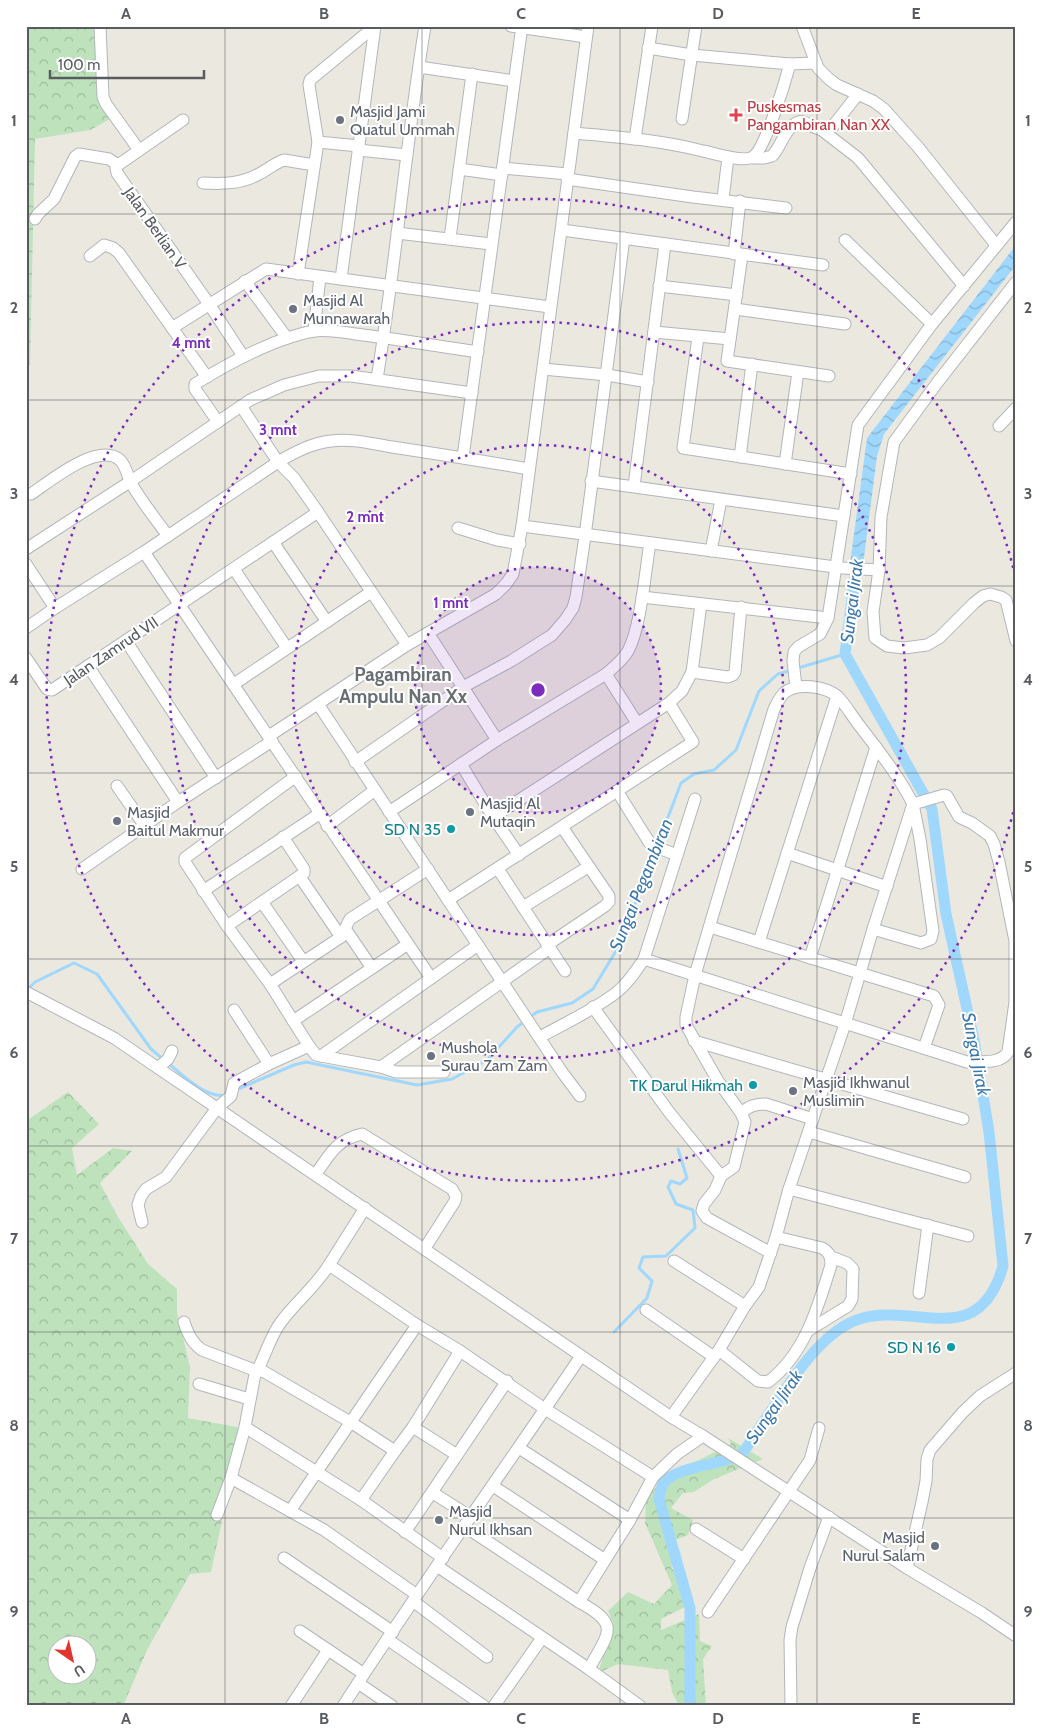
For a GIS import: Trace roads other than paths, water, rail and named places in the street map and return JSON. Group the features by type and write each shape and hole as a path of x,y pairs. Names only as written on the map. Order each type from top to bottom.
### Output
{"street":[{"path":"100,26 103,97 139,150"},
{"path":"377,379 391,286 418,67 426,26"},
{"path":"635,139 652,26"},
{"path":"682,119 696,26"},
{"path":"802,26 818,68 837,85 873,101 884,110 913,141 996,245"},
{"path":"298,274 318,142 309,85 310,80 374,27"},
{"path":"341,279 374,27"},
{"path":"82,869 216,778 270,738 272,734 407,645 496,594 513,574 520,544 587,32 518,27 514,81 463,457"},
{"path":"648,48 692,55 790,64 816,63"},
{"path":"753,158 764,140 790,64"},
{"path":"418,67 514,81"},
{"path":"450,238 472,74"},
{"path":"823,131 833,126 858,94"},
{"path":"35,220 38,214 54,199 75,157 79,154 103,157 118,165 183,120"},
{"path":"574,133 680,145 728,157 748,159 772,156 790,127 796,123 803,122 823,131 863,163 964,286"},
{"path":"318,142 407,155"},
{"path":"722,200 728,157"},
{"path":"203,183 226,184 240,181 256,176 284,160 314,165"},
{"name":"Jalan Berlian V","path":"118,165 116,168 117,173 243,356"},
{"path":"459,169 568,176 693,197 786,208"},
{"path":"740,202 737,295 727,361 829,376"},
{"path":"795,684 794,652 798,647 820,634 828,618 839,567 844,516 858,425 932,324 1016,222"},
{"path":"562,230 823,265"},
{"path":"397,233 492,244"},
{"path":"355,762 463,687 511,661 552,634 565,620 572,608 576,597 585,536 624,238"},
{"path":"845,240 932,324"},
{"path":"634,486 665,244"},
{"path":"90,256 104,245 120,253 207,377"},
{"path":"172,328 266,269 550,307"},
{"path":"314,331 320,277"},
{"path":"245,281 287,338"},
{"path":"1016,282 1012,296 894,442 881,517 879,570 873,612 875,638 886,646 904,648 927,645 939,638 983,596 990,594 1001,596 1006,600 1016,641"},
{"path":"659,286 737,295"},
{"path":"735,309 845,324"},
{"path":"218,422 195,389 195,384 243,356 287,338 314,331 327,331 384,337 478,352"},
{"path":"654,332 730,339"},
{"path":"698,337 684,448 851,474"},
{"path":"740,457 752,364"},
{"path":"543,369 607,375 648,382"},
{"path":"785,464 798,372"},
{"path":"26,549 262,393 300,380 319,376 335,376 377,379 472,393"},
{"path":"241,406 278,462 294,478 318,512 407,645"},
{"path":"999,426 1016,408"},
{"path":"26,628 278,462 315,444 333,440 354,442 463,457 529,469"},
{"path":"31,494 82,460 108,456 120,460 125,466 130,481 168,536"},
{"path":"591,480 844,516"},
{"path":"711,551 721,500"},
{"name":"Jalan Zamrud VII","path":"26,658 47,688 52,690 318,512"},
{"path":"522,526 585,536 839,567 879,570"},
{"path":"458,528 497,540 520,544"},
{"path":"273,542 326,622"},
{"path":"389,812 497,740 606,674 622,660 632,643 642,597 650,544"},
{"path":"144,552 431,978"},
{"path":"26,564 55,608"},
{"path":"234,569 287,648"},
{"path":"234,684 371,592"},
{"path":"642,597 828,618"},
{"path":"493,817 669,703 682,691 692,672 701,604"},
{"path":"692,672 728,678 733,676 735,672 741,607"},
{"path":"428,633 497,740"},
{"path":"126,640 216,778"},
{"path":"88,666 178,802"},
{"path":"606,674 637,723"},
{"path":"795,684 820,689 837,696 916,803 932,935 927,942 921,943 873,929"},
{"path":"771,1253 704,1215 702,1211 704,1204 715,1190 721,1176 734,1167 744,1122 741,1113 718,1081 694,1041 686,1026 686,1017 695,975 774,710 778,700 795,684"},
{"path":"759,942 837,696"},
{"path":"448,900 693,742 669,703"},
{"path":"318,704 562,1072 580,1096"},
{"path":"810,958 876,747"},
{"path":"460,764 519,855"},
{"path":"296,776 185,858 185,862 202,891 270,984 316,1055 381,1067 396,1072 444,1072"},
{"path":"117,786 144,826"},
{"path":"327,826 374,790"},
{"path":"617,791 653,846 671,853"},
{"path":"644,959 967,1062 1001,1060 1008,1052 1015,1002 1015,942 994,844 986,832 959,817 950,799 944,795 916,803"},
{"path":"539,1035 593,1007 617,992 631,978 644,959 671,853 695,799"},
{"path":"671,1417 717,1354 745,1306 759,1287 776,1237 789,1189 846,1024 873,929 916,803"},
{"path":"202,891 319,814"},
{"path":"381,1067 605,906 609,896 562,826"},
{"path":"227,926 304,873 304,869 283,837"},
{"path":"787,853 887,887"},
{"path":"522,907 588,867"},
{"path":"270,984 343,933 346,924 350,920 428,869"},
{"path":"498,869 565,971"},
{"path":"300,877 372,968"},
{"path":"262,902 303,961"},
{"path":"710,927 934,996 939,1005 924,1048"},
{"path":"293,1021 408,944"},
{"path":"321,1056 478,945"},
{"path":"26,992 114,1038 165,1060 217,1108 671,1417 1016,1636"},
{"path":"593,1007 668,1112 721,1176"},
{"path":"234,1010 269,1064"},
{"path":"694,1041 963,1119"},
{"path":"142,1222 138,1205 141,1196 146,1189 166,1177 217,1108 231,1096 234,1083 269,1064 309,1046"},
{"path":"741,1113 749,1106 766,1104 813,1119"},
{"path":"809,1132 965,1176"},
{"path":"316,1174 339,1144 348,1138 362,1134 452,1189 456,1196 454,1201 425,1248"},
{"path":"789,1189 968,1236"},
{"path":"217,1515 231,1478 245,1428 249,1399 258,1371 280,1324 298,1301 323,1275 365,1208"},
{"path":"919,1293 928,1225"},
{"path":"646,1310 758,1381 768,1382 780,1370 809,1330 831,1265 831,1257 827,1250 776,1237"},
{"path":"809,1330 848,1306 852,1299 853,1269 847,1263 831,1257"},
{"path":"674,1262 745,1306"},
{"path":"329,1265 417,1325 653,1477"},
{"path":"184,1322 190,1338 202,1350 258,1371 265,1371 395,1451"},
{"path":"290,1511 352,1423 417,1325"},
{"path":"361,1500 413,1427 460,1351"},
{"path":"343,1706 581,1356"},
{"path":"907,1568 922,1502 926,1481 927,1458 930,1450 963,1412 980,1396 1016,1373"},
{"path":"405,1532 506,1381"},
{"path":"199,1384 249,1399"},
{"path":"413,1427 457,1455"},
{"path":"245,1428 361,1500 542,1638 640,1706"},
{"path":"708,1612 810,1460 819,1428"},
{"path":"579,1602 630,1520 653,1477 677,1454 703,1436"},
{"path":"519,1448 630,1520"},
{"path":"231,1478 324,1530 415,1598 487,1657"},
{"path":"493,1486 605,1560"},
{"path":"432,1493 579,1602 597,1612 604,1619 608,1625 606,1637 589,1669"},
{"path":"791,1706 790,1647 792,1627 810,1568 829,1517"},
{"path":"696,1528 744,1559"},
{"path":"284,1558 484,1706"},
{"path":"300,1630 328,1650 392,1706"},
{"path":"494,1706 542,1638"},
{"path":"291,1706 328,1650"}],"water":[{"path":"1016,245 1016,265 884,434 877,456 862,573 849,571 867,438"}],"waterway":[{"name":"Sungai Jirak","path":"690,1706 690,1608 659,1499 663,1484 683,1471 739,1456 748,1446 801,1368 813,1353 839,1329 854,1321 876,1316 898,1315 941,1318 960,1316 977,1309 992,1293 1003,1266 989,1132 974,1040 946,914 932,809 845,654 857,560"},
{"name":"Sungai Pegambiran","path":"798,668 845,654"},
{"name":"Sungai Pegambiran","path":"530,1017 537,1012 572,1003 593,989 619,946 681,783 694,774 714,770 736,750 759,691 778,674 792,670"},
{"name":"Sungai Pegambiran","path":"27,990 35,982 74,963 97,974 151,1049 163,1059"},
{"name":"Sungai Pegambiran","path":"236,1090 294,1065 306,1062 417,1085 452,1079 487,1060 517,1027 525,1021"},
{"name":"Sungai Pegambiran","path":"168,1063 203,1090 226,1095"},
{"path":"614,1332 647,1298 652,1281 639,1268 643,1257 666,1256 695,1228 693,1210 676,1204 668,1187 671,1181 680,1184 687,1178 678,1149"}],"place":[{"name":"Puskesmas Pangambiran Nan XX","path":"736,115"},
{"name":"Masjid Jami Quatul Ummah","path":"340,120"},
{"name":"Masjid Al Munnawarah","path":"293,309"},
{"name":"Masjid Al Mutaqin","path":"470,812"},
{"name":"Masjid Baitul Makmur","path":"117,821"},
{"name":"SD N 35","path":"451,829"},
{"name":"Mushola Surau Zam Zam","path":"431,1056"},
{"name":"TK Darul Hikmah","path":"753,1085"},
{"name":"Masjid Ikhwanul Muslimin","path":"793,1091"},
{"name":"SD N 16","path":"951,1347"},
{"name":"Masjid Nurul Ikhsan","path":"439,1520"},
{"name":"Masjid Nurul Salam","path":"935,1546"}],"district":[{"name":"Pagambiran Ampulu Nan Xx","path":"403,685"}]}
